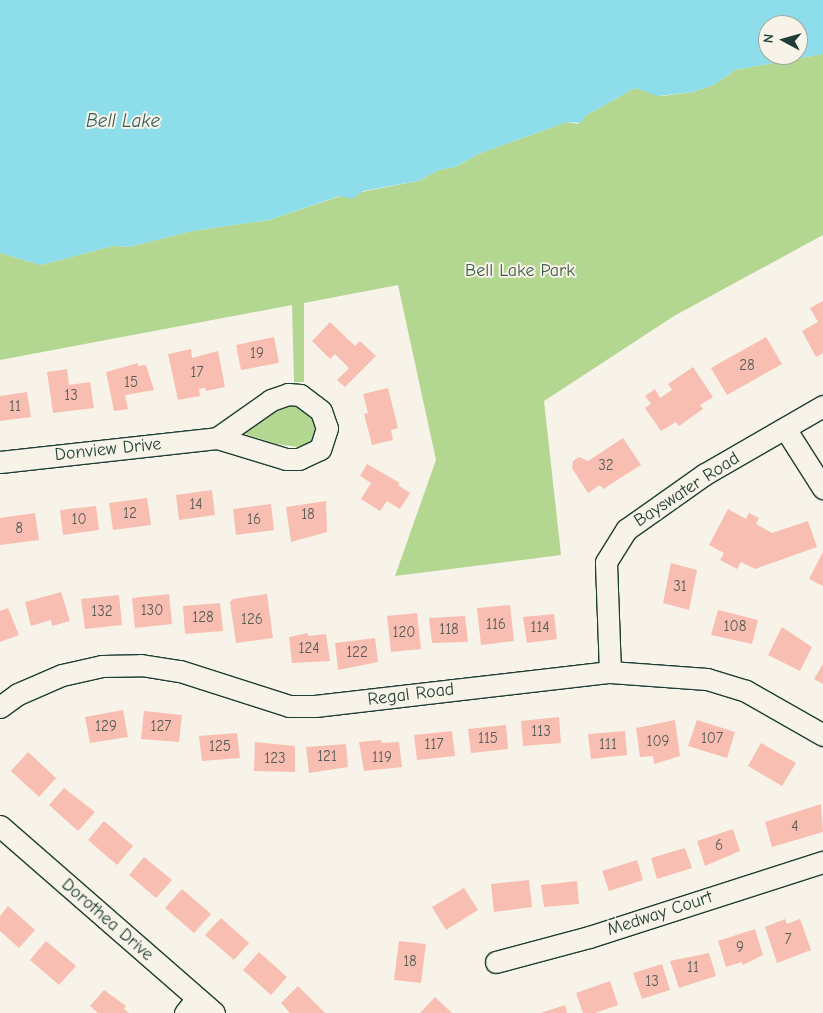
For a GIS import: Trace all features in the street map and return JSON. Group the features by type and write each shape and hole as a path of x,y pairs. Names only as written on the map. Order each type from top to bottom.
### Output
{"street":[{"name":"Donview Drive","path":"0,462 217,438 286,459 299,459 320,449 324,441 326,421 313,401 300,395 288,394 271,400 217,438"},
{"name":"Bayswater Road","path":"610,672 605,579 606,562 614,546 627,529 705,474 786,430 823,406"},
{"path":"786,430 823,488"},
{"name":"Regal Road","path":"0,707 42,683 102,666 141,665 180,671 289,706 315,706 610,672 707,679 746,692 823,736"},
{"name":"Dorothea Drive","path":"0,826 191,1006 214,1013"},
{"name":"Medway Court","path":"496,962 589,937 823,862"}],"green space":[{"name":"Bell Lake Park","path":"823,54 823,235 674,316 544,401 561,555 395,576 436,460 398,285 304,303 304,382 294,382 292,305 0,360 0,253 41,265 113,246 129,247 192,231 269,220 341,196 418,181 439,170 455,167 481,153 567,122 578,124 585,116 635,88 662,96 693,92 714,85 735,70 762,65 808,65 808,57"},
{"path":"293,406 305,407 318,420 314,438 309,444 298,447 276,444 239,432 282,408"}],"water":[{"name":"Bell Lake","path":"0,0 823,0 823,54 808,57 808,15 758,15 758,65 762,65 735,70 714,85 693,92 658,96 635,88 585,116 581,123 567,122 481,153 455,167 439,170 418,181 363,191 352,199 340,196 269,220 192,231 129,247 113,246 41,265 0,253"}],"building":[{"path":"823,301 823,353 816,357 802,331 818,322 810,308"},
{"path":"330,322 355,346 360,341 376,356 345,387 337,380 349,368 335,354 330,359 312,341"},
{"path":"274,337 279,363 241,370 236,345"},
{"path":"766,337 782,364 727,395 711,368"},
{"path":"191,349 192,358 218,351 225,387 206,391 205,388 199,389 200,396 178,400 168,354"},
{"path":"138,363 138,366 146,365 154,390 125,395 128,409 114,411 106,372"},
{"path":"693,367 713,397 700,405 703,409 679,426 676,422 661,431 645,408 651,404 645,396 655,389 660,398 672,390 668,384"},
{"path":"67,369 69,385 90,382 94,408 53,413 47,372"},
{"path":"388,388 398,428 391,430 393,440 372,445 364,414 368,413 363,394"},
{"path":"27,392 31,417 0,421 0,396"},
{"path":"623,438 641,465 603,489 600,485 588,493 572,468 573,461 579,457 588,461"},
{"path":"367,464 400,483 398,485 410,493 400,509 387,501 380,511 361,499 371,483 360,476"},
{"path":"212,490 215,515 179,520 176,495"},
{"path":"147,498 151,525 113,530 109,503"},
{"path":"326,501 327,532 291,542 286,507"},
{"path":"271,504 274,530 236,535 233,509"},
{"path":"96,506 99,530 63,535 60,510"},
{"path":"728,509 746,519 749,513 759,518 756,524 772,533 808,521 817,547 755,569 741,562 737,569 720,560 724,553 709,545"},
{"path":"35,513 39,540 0,545 0,518"},
{"path":"823,552 823,586 809,579"},
{"path":"671,563 697,570 689,610 663,603"},
{"path":"61,592 70,621 52,626 51,620 31,626 25,602"},
{"path":"169,594 172,624 135,628 132,598"},
{"path":"267,594 273,638 236,643 230,602 233,599"},
{"path":"119,595 122,625 85,629 81,599"},
{"path":"220,603 223,631 185,634 183,606"},
{"path":"510,605 514,641 481,645 477,608"},
{"path":"8,608 19,635 0,642 0,611"},
{"path":"718,610 758,620 752,644 711,635"},
{"path":"417,613 421,649 391,652 387,616"},
{"path":"554,614 557,639 527,643 523,617"},
{"path":"465,616 468,642 432,643 429,618"},
{"path":"782,627 812,647 800,671 768,655"},
{"path":"308,633 308,636 326,634 330,661 292,663 289,637"},
{"path":"375,638 378,662 338,670 335,643"},
{"path":"823,664 823,684 814,679"},
{"path":"123,710 128,737 90,743 85,717"},
{"path":"144,711 182,715 179,742 141,739"},
{"path":"559,717 561,743 523,746 521,721"},
{"path":"675,720 680,756 654,764 653,756 640,757 636,728"},
{"path":"697,720 735,732 727,758 688,746"},
{"path":"506,725 508,749 471,753 468,729"},
{"path":"452,731 455,756 417,760 414,735"},
{"path":"625,731 627,755 591,759 588,734"},
{"path":"237,733 240,758 202,761 199,736"},
{"path":"381,740 382,743 399,742 402,767 364,771 359,742"},
{"path":"255,742 295,746 295,772 254,771"},
{"path":"761,743 796,763 782,786 748,766"},
{"path":"346,744 348,767 309,773 306,747"},
{"path":"28,752 56,778 39,797 11,771"},
{"path":"64,788 95,812 78,831 49,805"},
{"path":"821,804 823,832 772,847 765,822"},
{"path":"104,821 133,846 117,865 88,840"},
{"path":"733,829 740,851 705,866 697,841"},
{"path":"685,848 692,868 657,879 651,858"},
{"path":"144,857 172,880 156,898 129,875"},
{"path":"637,860 643,880 609,891 602,871"},
{"path":"529,880 532,907 494,912 491,884"},
{"path":"577,881 579,904 544,907 541,885"},
{"path":"464,888 478,910 446,930 432,907"},
{"path":"182,889 211,914 194,933 165,908"},
{"path":"8,906 35,930 19,948 0,931 0,916"},
{"path":"221,918 249,943 234,960 205,935"},
{"path":"785,919 787,924 800,919 811,950 777,963 765,927"},
{"path":"755,929 763,955 743,965 742,962 726,967 718,941"},
{"path":"46,941 76,966 59,985 30,960"},
{"path":"399,941 426,944 421,983 394,980"},
{"path":"259,952 287,977 271,995 243,970"},
{"path":"709,953 716,976 679,988 670,961"},
{"path":"662,964 670,990 642,999 633,973"},
{"path":"610,981 618,1005 595,1013 583,1013 576,993"},
{"path":"298,986 325,1013 290,1013 281,1003"},
{"path":"104,990 126,1006 124,1009 129,1013 98,1013 90,1006"},
{"path":"435,997 452,1013 420,1013"},
{"path":"565,1005 567,1013 541,1013"}]}
